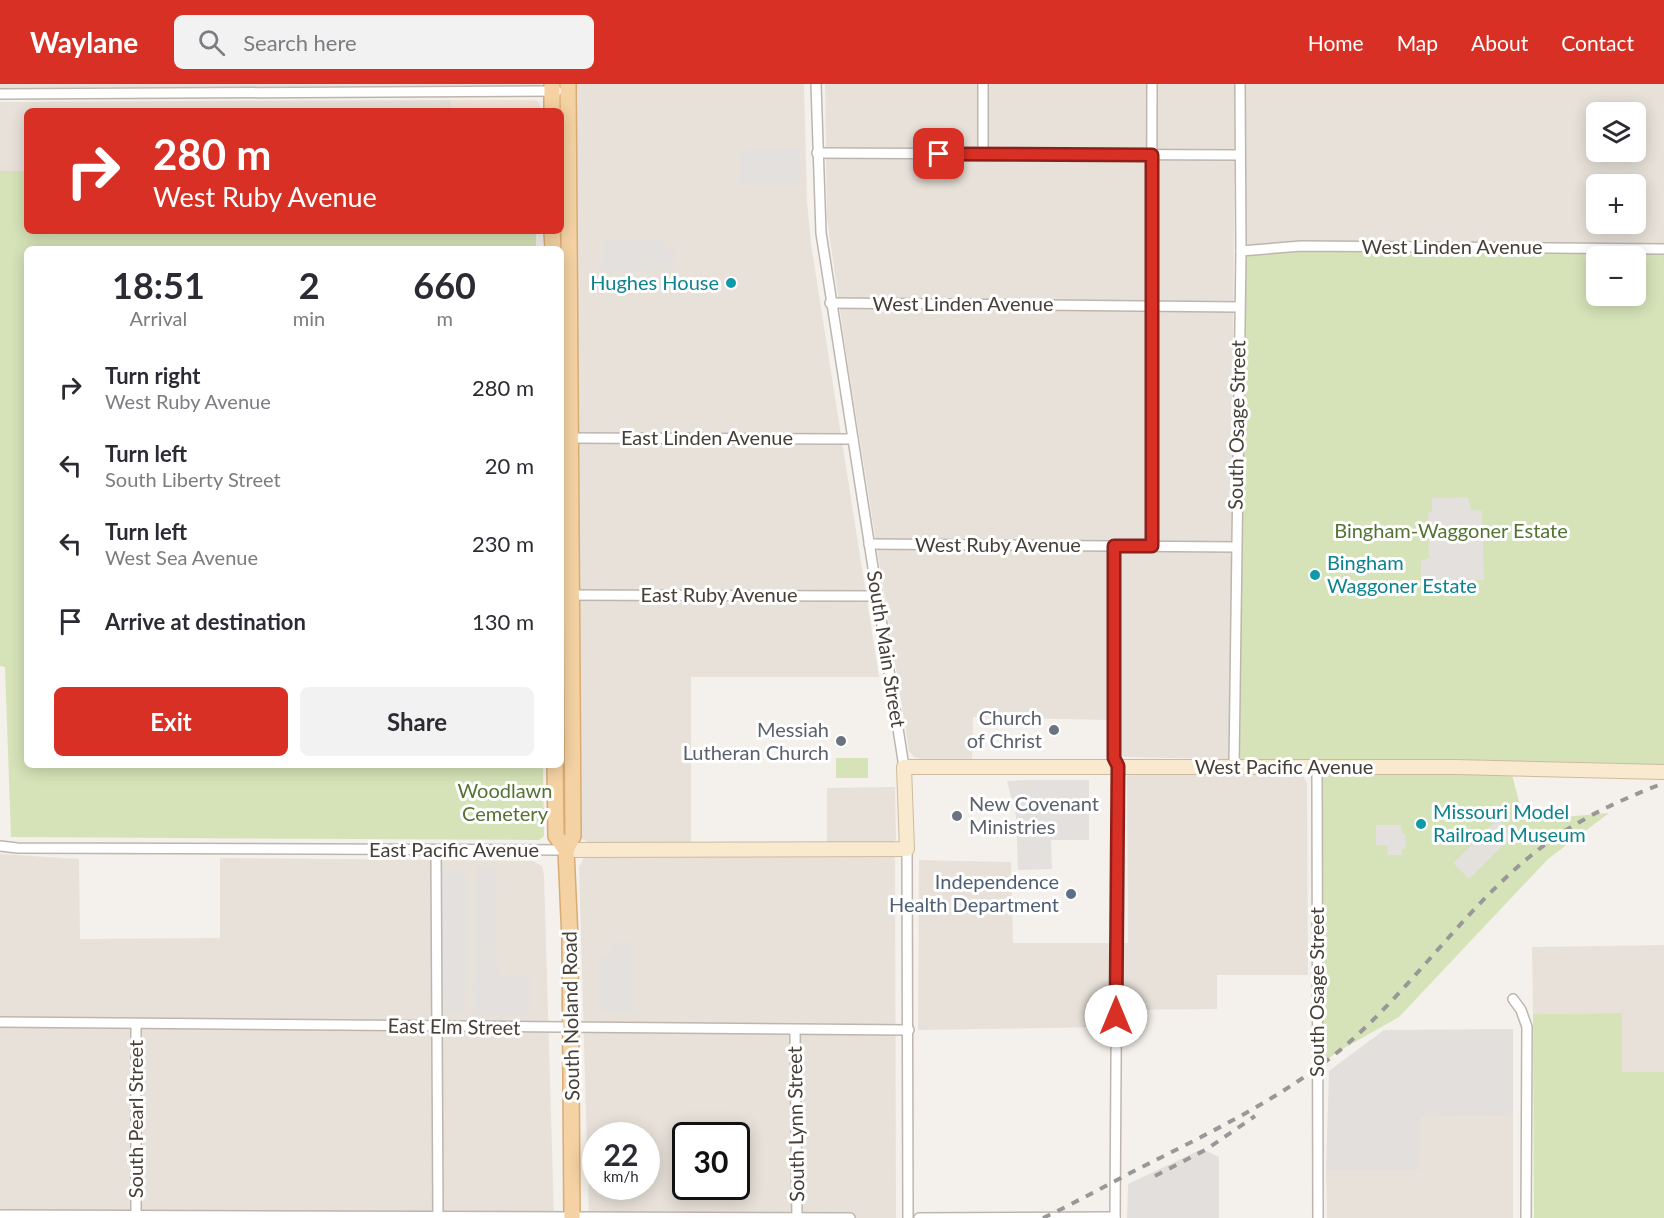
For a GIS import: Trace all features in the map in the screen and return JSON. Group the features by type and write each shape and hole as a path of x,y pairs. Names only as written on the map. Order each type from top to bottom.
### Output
{"main road":[{"path":"552,87 552,108"},
{"name":"South Noland Road","path":"568,87 567,595 573,836 566,850 572,1217"},
{"name":"South Noland Road","path":"555,768 556,836 566,850"}],"street":[{"name":"South Main Street","path":"816,84 820,233 904,767 909,1030 908,1218"},
{"path":"983,84 983,154"},
{"path":"1152,84 1152,546"},
{"name":"South Osage Street","path":"1234,766 1241,251 1240,84"},
{"path":"0,94 97,89 568,87"},
{"path":"817,153 1239,155"},
{"name":"West Linden Avenue","path":"1241,251 1301,246 1664,249"},
{"name":"West Linden Avenue","path":"830,303 1239,307"},
{"name":"East Linden Avenue","path":"566,438 853,439"},
{"name":"West Ruby Avenue","path":"869,544 1236,547"},
{"path":"919,1218 1115,1217 1118,766 1114,758 1114,546"},
{"name":"East Ruby Avenue","path":"567,595 877,596"},
{"name":"West Pacific Avenue","path":"904,767 1455,767 1664,772"},
{"name":"South Osage Street","path":"1317,767 1318,1218"},
{"name":"East Pacific Avenue","path":"0,846 17,848 436,850 907,849"},
{"path":"436,850 438,1217"},
{"path":"1513,999 1521,1010 1527,1027 1526,1218"},
{"name":"East Elm Street","path":"0,1022 570,1029 909,1030"},
{"name":"South Pearl Street","path":"136,1024 136,1214"},
{"name":"South Lynn Street","path":"795,1030 797,1218"},
{"path":"0,1215 850,1218"}],"shaded area":[{"path":"0,84 542,84 537,86 0,88"},
{"path":"576,84 804,84 807,202 811,244 879,677 691,677 691,843 590,843 582,839 578,832"},
{"path":"825,84 1235,84 1230,759 1123,757 1119,752 1119,721 1107,720 973,717 972,760 921,759 914,757 909,751 827,218"},
{"path":"1242,84 1664,84 1664,246 1302,241 1252,246 1244,243"},
{"path":"451,100 451,108 24,108 24,171 0,171 0,102"},
{"path":"451,100 533,100 538,101 541,108 451,108"},
{"path":"800,148 800,183 739,183 739,149"},
{"path":"603,239 663,239 664,249 677,250 673,270 602,271"},
{"path":"1468,497 1471,510 1482,511 1484,580 1421,581 1421,561 1429,558 1428,513 1432,512 1432,498"},
{"path":"1132,772 1295,773 1303,776 1307,783 1308,975 1217,975 1217,1009 1129,1010 1106,1027 918,1030 919,860 1011,862 1013,943 1128,943 1127,777"},
{"path":"1089,780 1089,840 1051,840 1052,869 1018,870 1016,816 1007,781"},
{"path":"895,787 896,840 890,843 827,844 827,788"},
{"path":"1498,819 1507,828 1512,823 1519,829 1469,879 1453,863"},
{"path":"1376,825 1401,825 1402,833 1405,834 1406,848 1402,849 1402,855 1388,855 1387,846 1376,845"},
{"path":"0,854 79,859 80,939 220,938 220,858 533,861 542,866 554,1218 0,1218"},
{"path":"586,854 890,855 895,858 896,1218 589,1218 588,1200 660,1200 660,1122 586,1122 579,867"},
{"path":"475,866 494,866 497,874 494,963 499,964 500,976 530,976 530,1013 526,1015 474,1015"},
{"path":"442,870 467,871 466,1013 441,1012"},
{"path":"610,942 632,942 633,1012 599,1012 599,956 610,955"},
{"path":"1664,945 1664,1072 1622,1072 1622,1013 1533,1014 1532,947"},
{"path":"1513,1029 1513,1116 1421,1117 1420,1170 1326,1170 1329,1071 1384,1030"},
{"path":"1513,1116 1513,1218 1327,1218 1326,1170 1419,1170 1421,1117"},
{"path":"1202,1149 1219,1157 1219,1218 1127,1218 1128,1184"}],"green space":[{"name":"Woodlawn Cemetery","path":"0,171 24,171 24,234 536,234 536,246 24,246 24,768 543,768 544,836 539,840 11,837 5,667 0,666"},
{"name":"Bingham-Waggoner Estate","path":"1301,246 1586,248 1586,306 1646,306 1646,249 1664,249 1664,773 1511,771 1521,809 1528,820 1609,813 1548,859 1399,1017 1339,1051 1317,1067 1317,768 1234,766 1241,251"},
{"path":"836,758 868,758 868,778 836,778"},
{"path":"1622,1013 1622,1072 1664,1072 1664,1218 1534,1218 1533,1014"}],"railway":[{"path":"1043,1218 1244,1114 1316,1068 1365,1028 1482,901 1533,854 1563,832 1596,813 1664,783"},
{"path":"1155,1176 1207,1149 1255,1116"}],"place":[{"name":"Hughes House","path":"731,283"},
{"name":"Bingham Waggoner Estate","path":"1315,575"},
{"name":"Church of Christ","path":"1054,730"},
{"name":"Messiah Lutheran Church","path":"841,741"},
{"name":"New Covenant Ministries","path":"957,816"},
{"name":"Missouri Model Railroad Museum","path":"1421,824"},
{"name":"Independence Health Department","path":"1071,894"}],"route":[{"path":"939,154 1152,155 1152,546 1114,546 1114,758 1118,766 1116,1016"}]}
